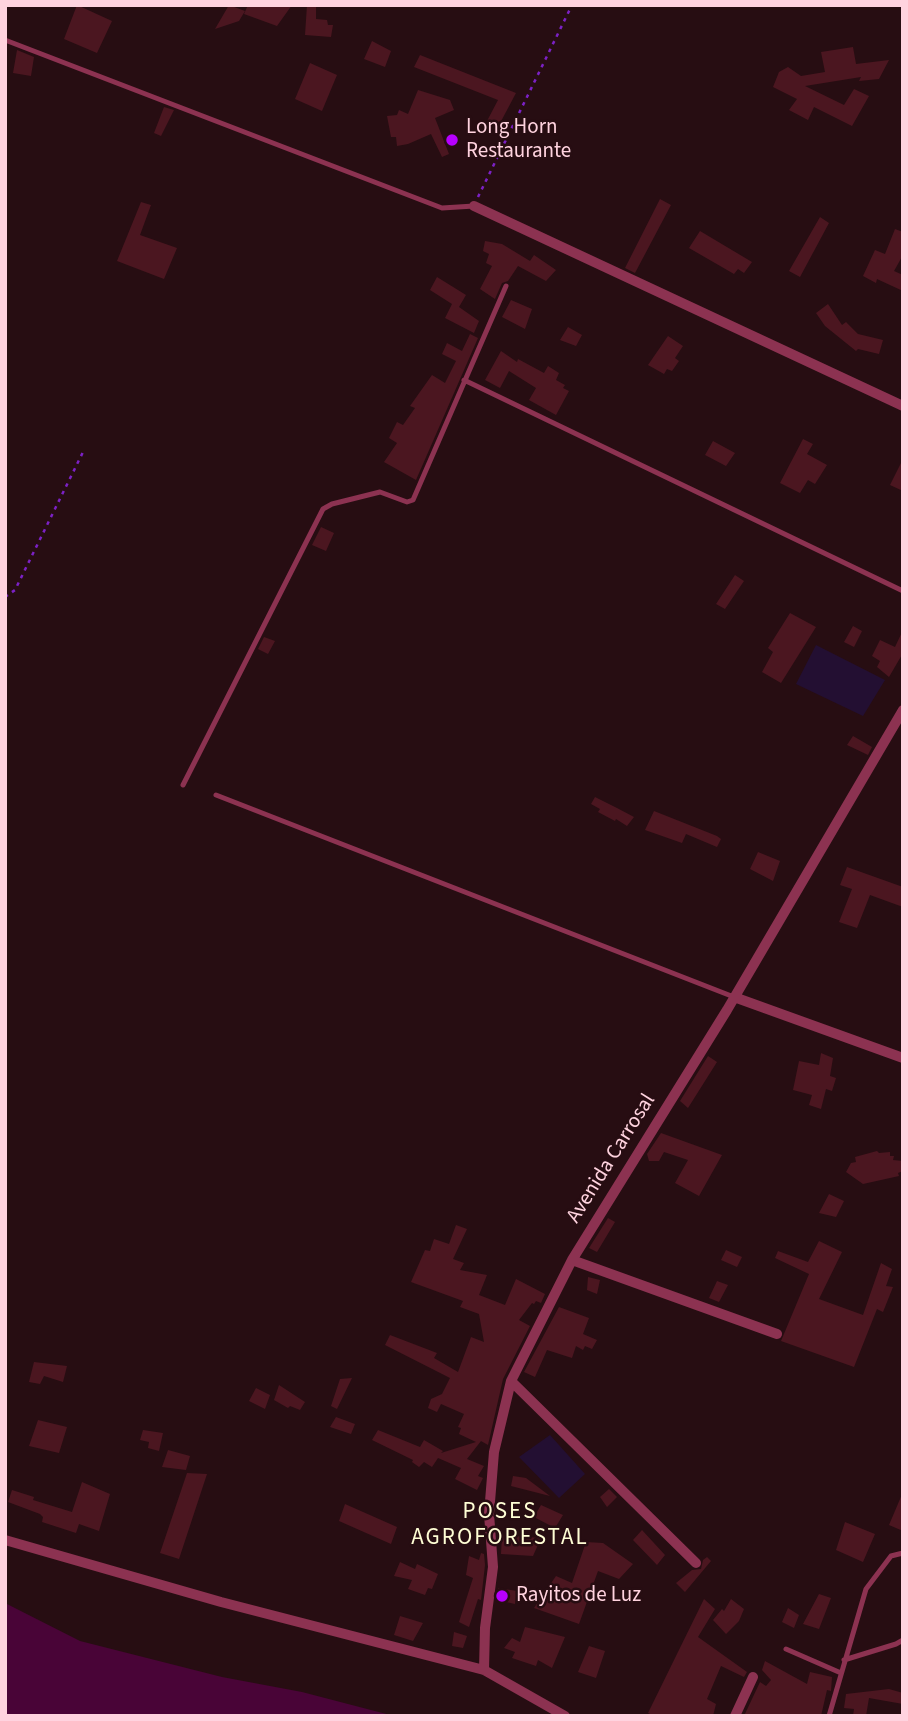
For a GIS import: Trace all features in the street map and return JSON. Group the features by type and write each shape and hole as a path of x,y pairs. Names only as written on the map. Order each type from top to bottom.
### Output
{"street":[{"path":"474,206 903,406"},
{"name":"Avenida Carrosal","path":"484,1670 485,1628 493,1567 489,1514 494,1452 511,1381 572,1260 734,998 902,713"},
{"path":"734,998 903,1058"},
{"path":"572,1260 777,1334"},
{"path":"511,1381 696,1563"},
{"path":"5,1540 221,1602 484,1670 565,1716"},
{"path":"735,1716 753,1677"}],"lane":[{"path":"5,40 442,208 474,206"},
{"path":"183,785 323,509 332,504 380,492 408,502 413,500 506,286"},
{"path":"464,380 903,591"},
{"path":"216,795 734,998"},
{"path":"829,1716 866,1589 891,1556 903,1553"},
{"path":"844,1660 903,1640"},
{"path":"786,1648 841,1672"}],"path":[{"path":"474,206 572,5"},
{"path":"5,597 15,590 83,452"}],"shaded area":[{"path":"816,645 885,680 863,716 796,684"},
{"path":"550,1435 585,1474 559,1498 519,1457"},
{"path":"5,1603 80,1641 394,1716 5,1716"}],"building":[{"path":"77,5 112,21 97,53 64,39"},
{"path":"229,5 245,11 239,21 215,29"},
{"path":"248,5 292,5 277,26 244,14"},
{"path":"307,5 316,5 316,19 327,20 328,25 333,25 331,37 305,35"},
{"path":"372,41 391,51 385,67 364,59"},
{"path":"853,47 856,64 889,60 879,79 859,81 861,77 805,86 844,105 854,89 869,96 852,126 814,107 808,120 789,110 797,99 773,87 779,72 788,67 801,76 825,72 821,52"},
{"path":"17,50 34,57 31,76 13,73"},
{"path":"420,55 516,93 498,127 487,121 498,100 414,67"},
{"path":"310,63 337,75 322,111 295,99"},
{"path":"418,90 450,100 454,110 435,118 449,154 442,157 431,134 397,146 396,137 391,137 387,116 397,115 399,110 408,114"},
{"path":"164,107 174,110 161,136 154,133"},
{"path":"660,199 671,205 635,273 625,268"},
{"path":"141,202 151,205 140,235 177,248 164,279 117,261"},
{"path":"820,217 829,223 800,277 789,271"},
{"path":"895,229 903,232 903,255 894,271 903,275 903,291 877,279 876,283 863,276 875,250 885,254"},
{"path":"700,231 752,262 744,273 738,269 734,274 689,248"},
{"path":"485,241 502,244 530,261 534,255 556,270 546,281 518,266 508,281 502,283 495,299 480,289 492,266 486,263 489,254 483,251"},
{"path":"437,277 466,295 459,307 479,321 474,333 445,318 452,304 430,290"},
{"path":"511,300 532,309 525,329 502,317"},
{"path":"828,304 842,325 846,322 858,334 883,340 879,354 858,349 856,351 825,326 816,313"},
{"path":"568,327 582,335 576,346 560,340"},
{"path":"470,334 478,338 416,480 384,462 397,443 389,438 397,422 403,425 415,408 410,406 432,375 445,383 456,361 442,354 447,343 462,351"},
{"path":"668,336 683,346 675,358 679,361 672,371 667,369 664,374 648,365"},
{"path":"501,351 517,362 518,359 544,373 548,366 559,373 556,380 569,391 556,415 529,400 536,388 509,371 500,388 485,380"},
{"path":"803,439 813,444 807,454 827,465 815,484 808,480 800,493 780,483"},
{"path":"713,441 735,453 726,466 705,455"},
{"path":"903,459 903,491 890,485"},
{"path":"321,527 334,533 326,551 312,545"},
{"path":"735,575 744,581 725,609 716,604"},
{"path":"790,613 816,627 781,683 762,672 773,652 768,648"},
{"path":"853,626 862,631 854,647 844,642"},
{"path":"903,630 903,653 889,677 877,667 880,661 872,656 880,640 895,647"},
{"path":"264,637 275,641 268,654 258,649"},
{"path":"853,736 872,747 868,755 847,745"},
{"path":"595,797 634,817 627,826 616,819 615,821 598,812 600,809 591,804"},
{"path":"654,811 721,839 717,847 686,834 682,843 645,830"},
{"path":"758,852 780,861 773,881 750,869"},
{"path":"847,867 903,887 903,907 870,895 857,928 839,922 852,889 840,885"},
{"path":"821,1053 833,1058 830,1076 836,1078 832,1091 826,1089 821,1109 809,1105 812,1095 793,1090 799,1061 819,1065"},
{"path":"708,1056 717,1062 688,1108 680,1101"},
{"path":"661,1133 722,1155 699,1196 675,1183 688,1160 664,1152 659,1161 649,1161 647,1154"},
{"path":"877,1151 890,1152 890,1156 894,1156 893,1160 903,1161 903,1171 898,1173 899,1176 863,1184 846,1172 851,1163 856,1162 855,1157"},
{"path":"829,1194 844,1201 836,1217 819,1213"},
{"path":"608,1218 615,1222 597,1252 589,1248"},
{"path":"456,1225 467,1229 453,1259 464,1263 460,1270 487,1275 479,1295 505,1305 516,1279 545,1294 541,1303 532,1303 519,1320 530,1326 503,1379 488,1445 481,1441 467,1459 484,1466 478,1476 483,1478 477,1490 455,1479 461,1468 438,1458 432,1467 424,1462 419,1467 413,1460 372,1440 378,1430 420,1447 424,1440 443,1451 441,1453 476,1442 459,1434 461,1428 458,1427 464,1414 441,1404 437,1412 428,1408 431,1399 442,1394 450,1378 385,1345 390,1335 437,1353 434,1358 458,1372 471,1337 484,1342 479,1314 460,1307 463,1301 411,1282 425,1250 430,1251 434,1239 449,1244"},
{"path":"819,1241 842,1252 819,1299 863,1315 881,1263 892,1269 886,1286 893,1287 883,1312 877,1309 854,1367 781,1341 809,1274 775,1258 778,1251 808,1262"},
{"path":"726,1250 742,1257 737,1267 721,1260"},
{"path":"588,1277 600,1280 597,1294 587,1290"},
{"path":"717,1281 728,1285 719,1302 709,1298"},
{"path":"559,1307 589,1318 583,1334 597,1340 592,1349 585,1346 583,1350 576,1346 572,1358 547,1350 535,1377 524,1372"},
{"path":"34,1362 67,1366 63,1382 44,1376 40,1384 29,1382"},
{"path":"352,1378 337,1409 331,1406 340,1379"},
{"path":"279,1385 305,1402 300,1410 290,1406 288,1408 274,1400"},
{"path":"256,1388 270,1395 265,1409 249,1401"},
{"path":"336,1417 355,1424 351,1434 330,1427"},
{"path":"38,1420 67,1427 59,1453 29,1446"},
{"path":"143,1430 163,1433 159,1451 148,1448 149,1442 140,1440"},
{"path":"168,1450 190,1456 186,1470 162,1467"},
{"path":"187,1473 207,1474 179,1559 160,1553"},
{"path":"513,1476 526,1478 550,1496 511,1486"},
{"path":"82,1482 110,1494 99,1531 79,1524 76,1533 42,1522 43,1517 40,1514 8,1502 12,1490 34,1497 33,1500 72,1512"},
{"path":"609,1489 617,1497 607,1507 600,1497"},
{"path":"903,1492 903,1531 889,1525"},
{"path":"345,1504 397,1527 391,1544 339,1521"},
{"path":"541,1505 563,1515 555,1528 534,1517"},
{"path":"845,1522 875,1534 863,1562 836,1550"},
{"path":"642,1530 665,1555 657,1565 633,1540"},
{"path":"502,1535 541,1538 533,1556 501,1554"},
{"path":"586,1542 603,1543 633,1564 619,1579 598,1571 579,1624 534,1608 556,1576 572,1583"},
{"path":"481,1553 484,1554 485,1565 481,1600 478,1599 469,1627 459,1622 473,1578 466,1575 469,1556 479,1560"},
{"path":"707,1557 711,1561 685,1592 676,1583 692,1570 701,1569 703,1560"},
{"path":"400,1562 415,1569 417,1564 438,1574 432,1589 428,1588 425,1595 408,1589 412,1580 394,1576"},
{"path":"498,1588 517,1591 515,1604 497,1600"},
{"path":"819,1594 831,1598 819,1629 803,1624"},
{"path":"704,1599 715,1609 698,1637 747,1672 744,1677 721,1666 707,1699 716,1704 713,1716 654,1716 648,1713"},
{"path":"731,1599 744,1609 739,1621 726,1634 713,1620 722,1609 724,1611"},
{"path":"788,1608 799,1615 794,1628 782,1622"},
{"path":"400,1616 423,1623 413,1641 394,1635"},
{"path":"525,1627 565,1637 552,1668 538,1660 536,1666 512,1658 515,1652 504,1648 512,1638 520,1642"},
{"path":"454,1632 467,1636 463,1648 452,1646"},
{"path":"589,1646 605,1651 596,1678 578,1672"},
{"path":"765,1661 807,1684 810,1672 832,1677 831,1691 827,1690 821,1716 744,1716 760,1682 766,1686 771,1680 762,1670"},
{"path":"889,1689 903,1693 903,1704 869,1698 866,1716 853,1716 854,1709 844,1708 846,1694"}],"place":[{"name":"Long Horn Restaurante","path":"452,140"},
{"name":"Rayitos de Luz","path":"502,1596"}],"district":[{"name":"POSES AGROFORESTAL","path":"500,1526"}]}
